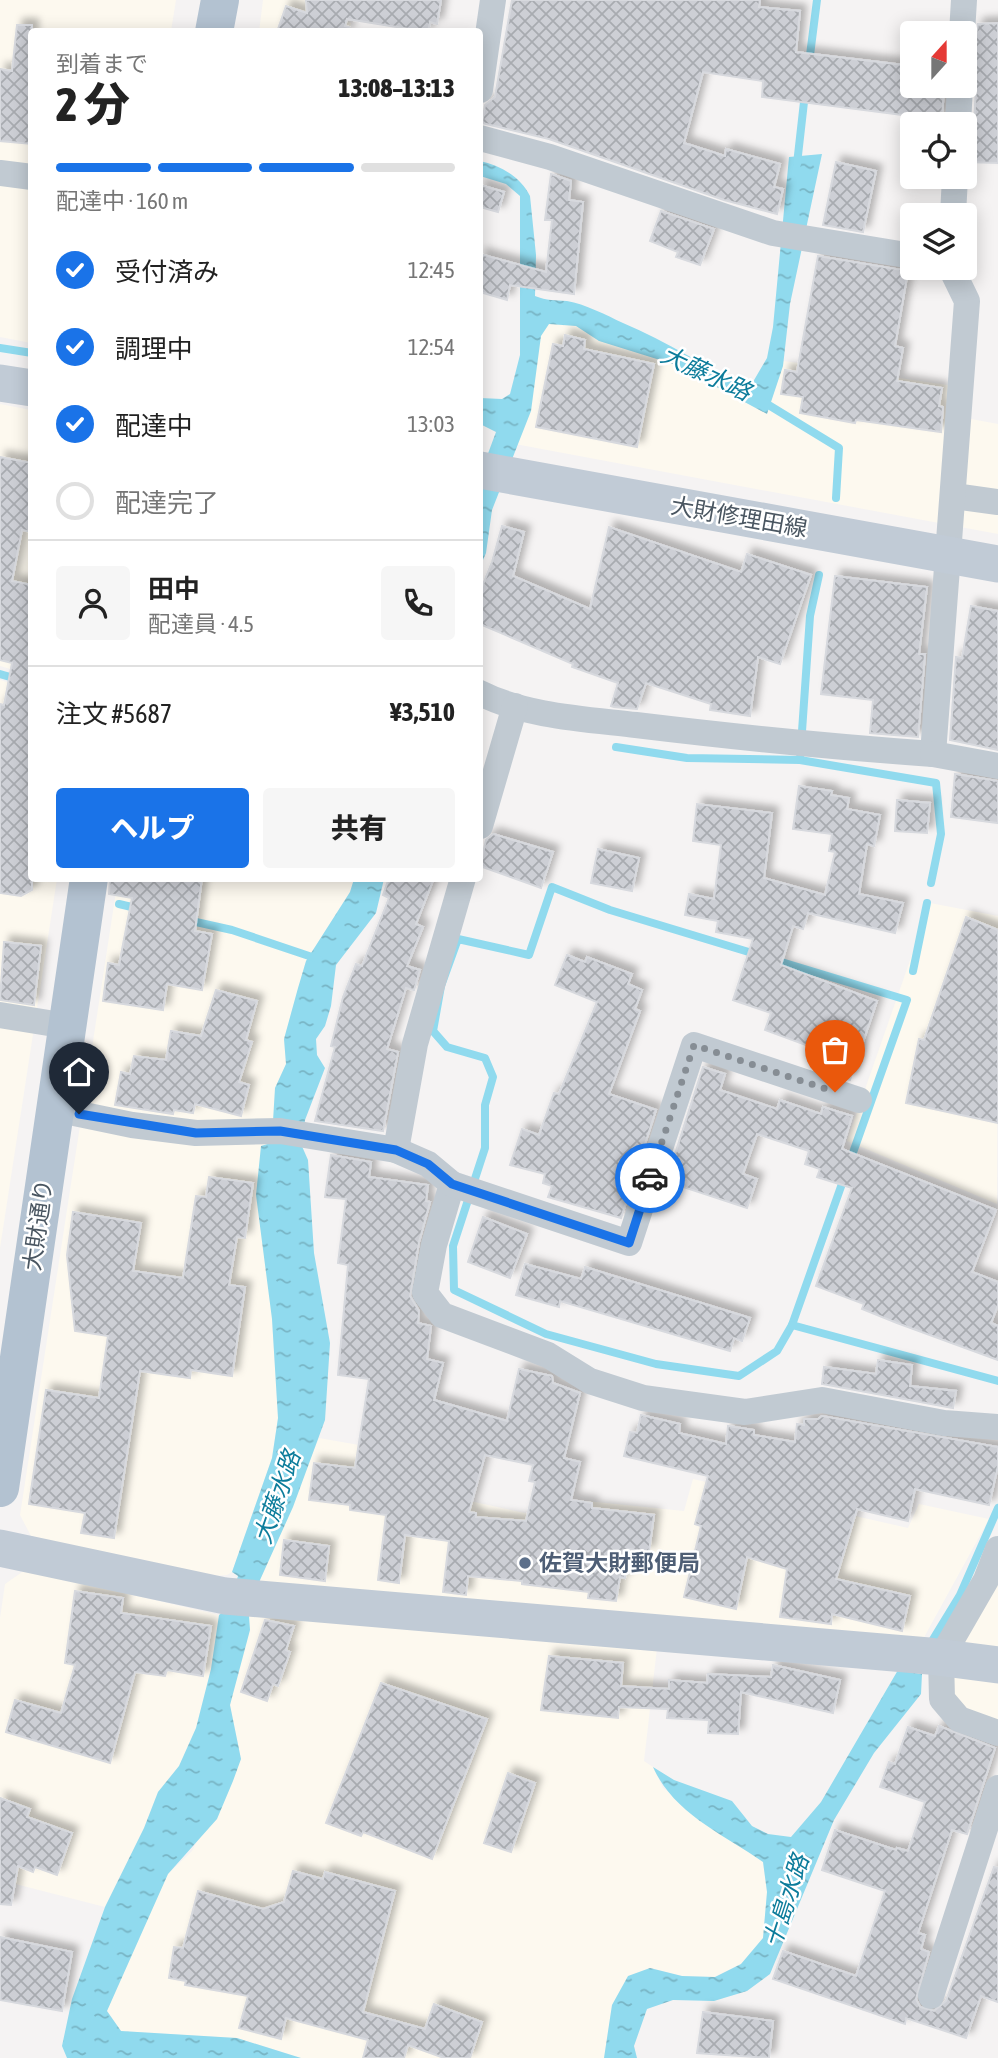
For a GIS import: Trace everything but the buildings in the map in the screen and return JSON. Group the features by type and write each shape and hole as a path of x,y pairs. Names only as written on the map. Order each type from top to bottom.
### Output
{"main road":[{"path":"215,28 220,0"},
{"name":"大財通り","path":"0,1488 88,882"}],"street":[{"path":"483,69 493,0"},
{"path":"963,21 964,0"},
{"path":"483,139 550,157 773,233 900,254"},
{"path":"0,173 28,176"},
{"path":"933,754 967,300 957,280"},
{"path":"0,383 28,387"},
{"name":"大財修理田線","path":"483,471 998,564"},
{"path":"954,496 998,502"},
{"path":"483,694 515,706 593,720 785,744 933,754 998,766"},
{"path":"483,816 515,706"},
{"path":"396,1150 415,1044 462,882"},
{"path":"0,1015 67,1026"},
{"path":"55,1108 132,1125 196,1133 307,1135 396,1150 428,1164 464,1188 629,1243 694,1045 859,1100"},
{"path":"464,1188 434,1245 425,1293 442,1315 548,1355 590,1381 643,1398 745,1412 822,1400 944,1423 998,1427"},
{"path":"0,1548 225,1597 998,1665"},
{"path":"998,1549 986,1580 941,1658 942,1699 959,1720 998,1733"},
{"path":"931,1996 998,1788"}],"shaded area":[{"path":"0,0 176,0 171,28 28,28 28,342 0,337"},
{"path":"263,0 345,0 342,19 351,23 350,28 260,28"},
{"path":"538,314 583,319 680,360 758,407 777,360 954,386 955,416 998,424 998,534 515,444"},
{"path":"0,404 28,409 28,674 0,666"},
{"path":"0,680 28,688 28,882 57,882 0,1248"},
{"path":"118,882 353,882 350,892 306,961 284,1039 286,1064 275,1088 272,1319 278,1418 272,1458 232,1572 227,1575 200,1577 31,1536 20,1515"},
{"path":"930,903 998,916 997,1204 847,1141"},
{"path":"319,1438 376,1448 442,1495 543,1517 546,1497 684,1511 693,1479 908,1528 919,1504 989,1519 922,1641 264,1589 260,1580"},
{"path":"25,1570 219,1615 211,1669 196,1728 179,1766 158,1792 144,1828 105,1907 0,1880 0,1618 5,1584"},
{"path":"998,1570 998,1650 958,1645"},
{"path":"249,1616 657,1648 644,1761 653,1767 663,1788 763,1862 767,1892 763,1938 741,1964 714,1977 682,1976 650,1968 612,2005 604,2058 301,2058 237,2038 121,2031 107,2011 123,1970 168,1874 192,1851 241,1759 230,1705"},
{"path":"951,1671 998,1677 998,1730 949,1701"}],"water":[{"path":"822,154 790,304 783,366 767,414 676,365 599,341 576,326 549,324 541,336 531,411 492,510 483,560 483,467 496,432 483,426 483,398 502,399 510,394 520,355 520,196 506,184 483,177 483,162 509,173 521,183 530,196 536,255 535,296 547,300 574,302 595,310 750,387 767,358 773,327 789,157"},
{"path":"353,882 383,882 376,913 336,965 331,1006 325,1026 316,1039 317,1055 325,1068 305,1120 301,1144 308,1160 314,1253 330,1343 325,1420 293,1507 260,1580 249,1616 250,1630 230,1705 241,1759 233,1781 217,1819 168,1874 107,2011 121,2031 237,2038 301,2058 67,2058 62,2046 72,1999 105,1907 144,1828 158,1792 179,1766 196,1728 211,1669 219,1615 228,1609 238,1576 232,1572 272,1458 278,1418 272,1319 256,1195 261,1146 277,1141 273,1121 275,1088 286,1064 284,1039 306,961 350,892"},
{"path":"898,1670 922,1674 921,1694 874,1753 834,1820 770,1974 747,1991 714,2001 673,2000 647,2009 634,2046 637,2058 604,2058 612,2005 628,1976 650,1968 682,1976 715,1977 741,1964 763,1938 767,1892 763,1862 686,1810 673,1798 653,1767 674,1780 732,1801 752,1826 768,1834 791,1837 821,1802"}],"waterway":[{"name":"大藤水路","path":"809,63 817,0"},
{"name":"大藤水路","path":"797,164 805,93"},
{"path":"0,348 28,352"},
{"path":"762,401 839,448 836,498"},
{"path":"819,575 810,616 800,760 936,783 941,834 931,883"},
{"path":"0,674 17,679"},
{"path":"616,747 687,758 800,760"},
{"path":"552,887 610,910 907,1000 792,1325 777,1351 739,1376 656,1364 546,1334 454,1290 453,1246 485,1148 485,1105 493,1077 485,1058 447,1047 433,1031 441,986 458,939 529,955 552,887"},
{"path":"913,971 927,903"},
{"path":"119,904 140,909"},
{"path":"187,920 232,930 318,959"},
{"path":"792,1325 998,1381"},
{"name":"十島水路","path":"932,1641 960,1595 998,1508"}],"way so far":[{"path":"650,1178 694,1045 835,1092"}],"place":[{"name":"佐賀大財郵便局","path":"525,1563"}],"route":[{"path":"79,1114 132,1125 196,1133 280,1131 396,1150 428,1164 452,1184 629,1243 650,1178"}]}
